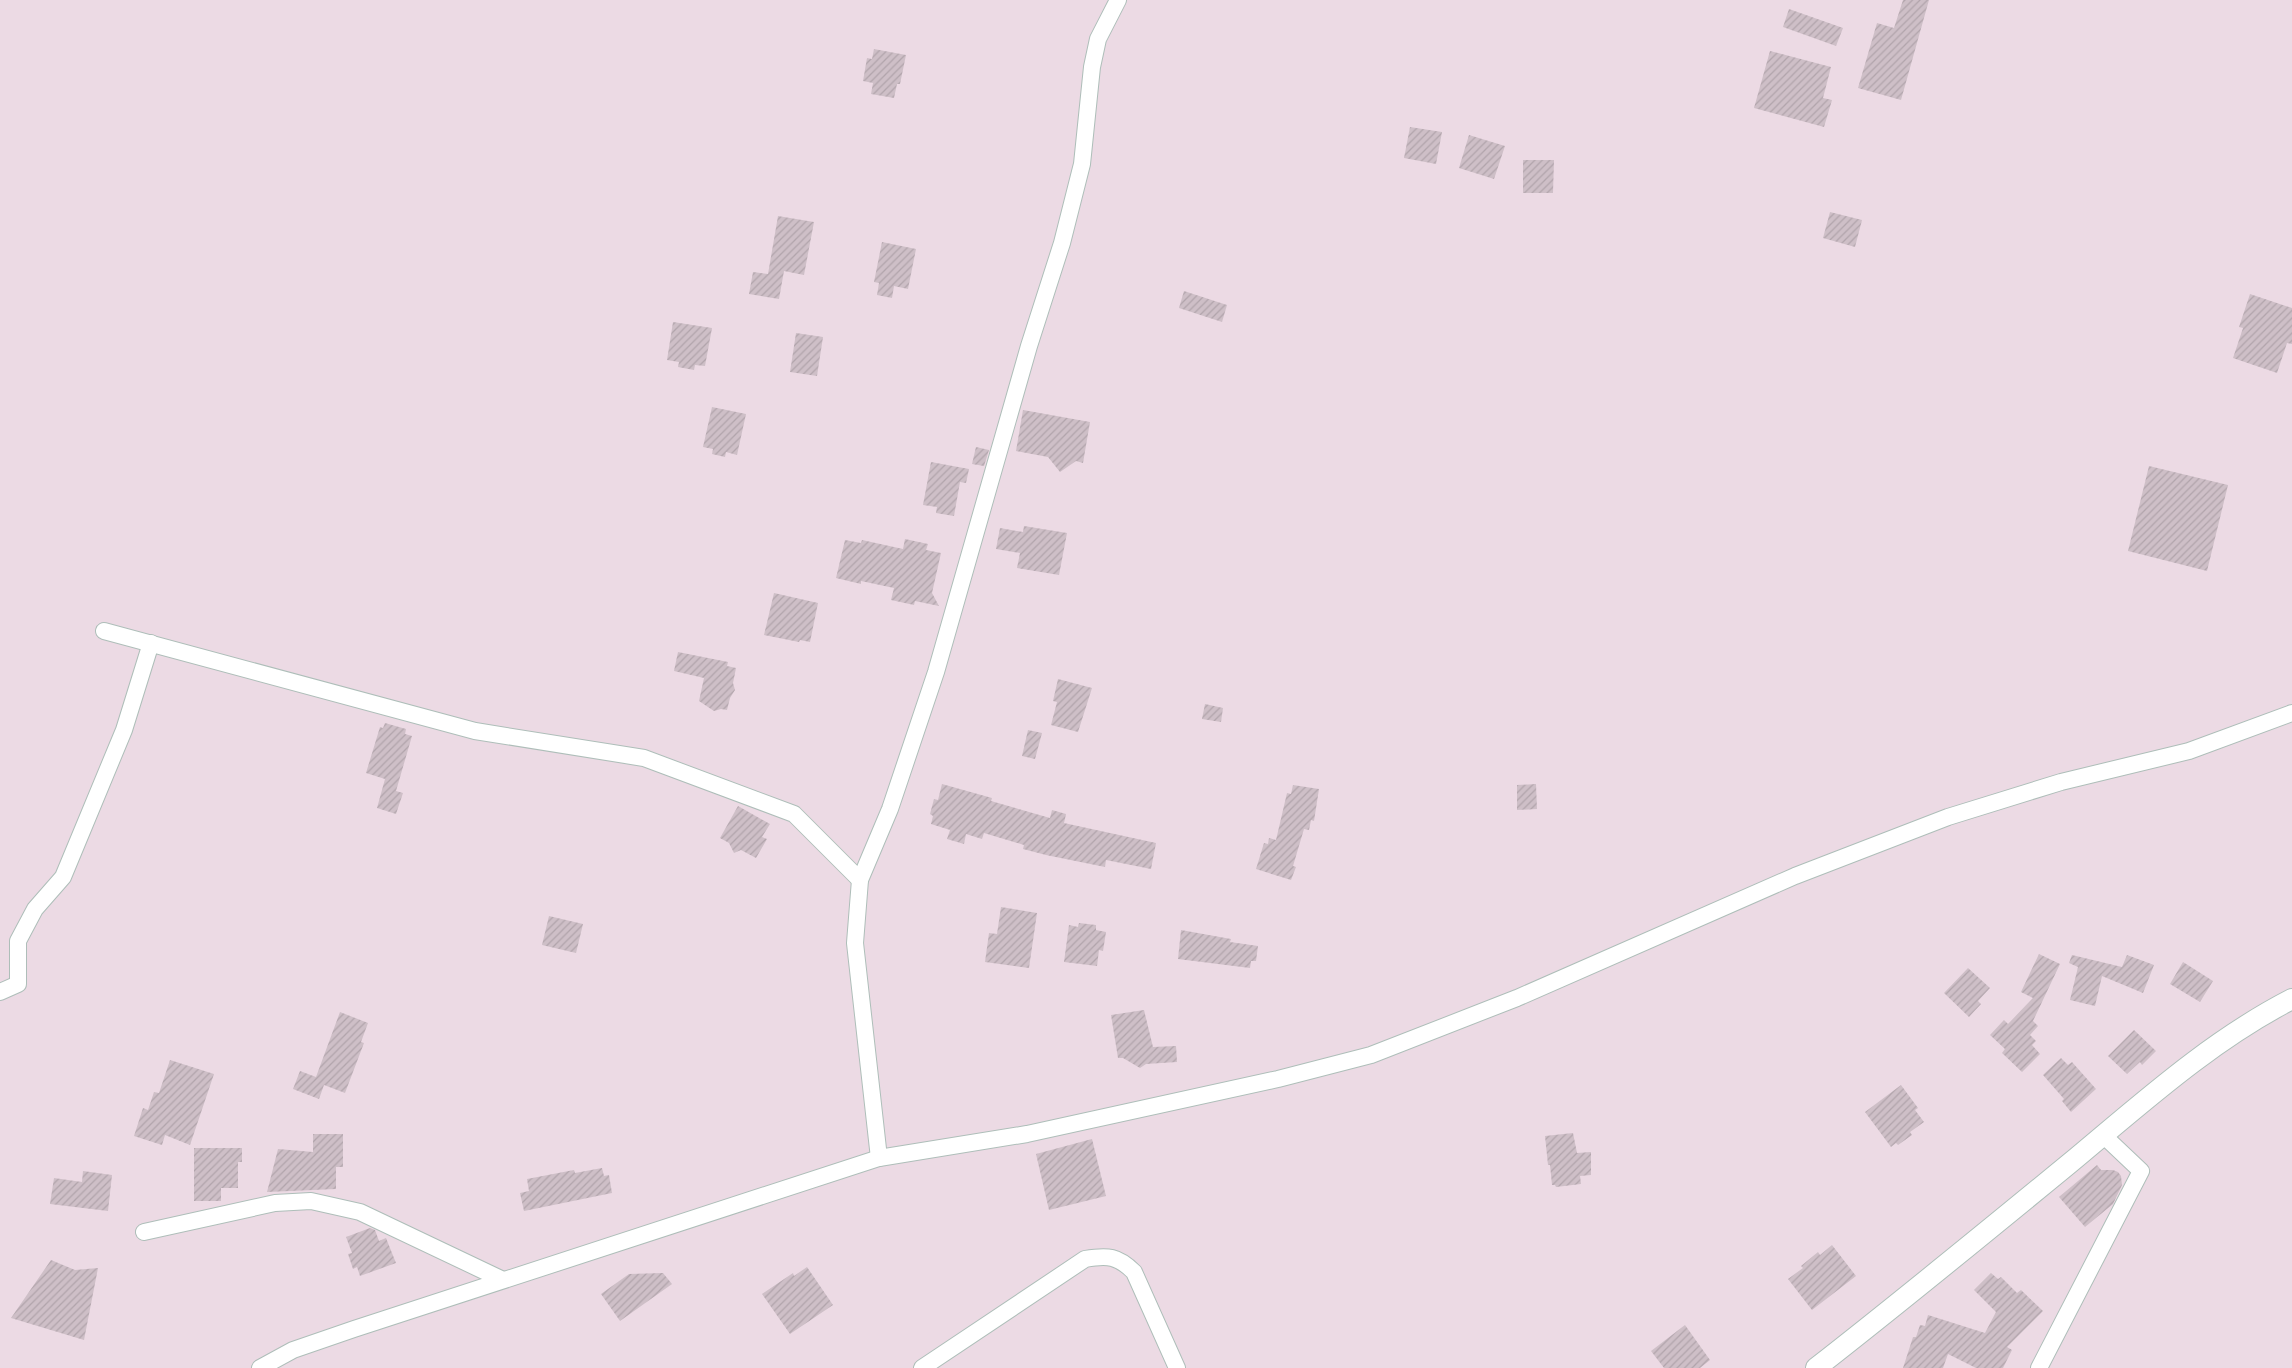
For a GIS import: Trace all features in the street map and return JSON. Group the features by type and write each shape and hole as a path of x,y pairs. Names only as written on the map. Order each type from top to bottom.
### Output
{"street":[{"path":"879,1158 856,944 860,880 890,809 936,672 1028,346 1062,243 1082,164 1094,57 1098,39 1118,0"},
{"path":"104,631 344,698 475,732 644,758 794,814 860,880"},
{"path":"0,992 18,984 18,940 35,909 63,877 124,730 151,643"},
{"path":"260,1368 293,1350 879,1158 1027,1134 1278,1079 1371,1055 1517,998 1795,876 1948,817 2061,782 2189,751 2292,713"},
{"path":"1816,1368 1981,1237 2205,1052 2253,1019 2292,999"},
{"path":"2039,1368 2141,1170 2104,1135"},
{"path":"144,1232 275,1203 292,1201 319,1202 342,1207 378,1219 503,1280"},
{"path":"922,1368 1085,1259 1104,1256 1123,1262 1134,1272 1177,1368"}],"building":[{"path":"1903,0 1929,0 1901,100 1858,88 1877,23 1894,28"},
{"path":"1789,9 1843,28 1836,46 1783,27"},
{"path":"874,49 906,55 900,84 897,84 894,98 871,94 873,83 863,81 867,58 872,59"},
{"path":"1770,51 1831,67 1823,98 1832,100 1824,127 1754,108"},
{"path":"1410,127 1442,132 1436,164 1404,158"},
{"path":"1469,135 1505,146 1494,179 1459,168"},
{"path":"1523,160 1554,160 1553,193 1523,193"},
{"path":"1830,212 1862,220 1855,247 1823,238"},
{"path":"778,216 814,222 804,275 784,271 779,299 749,294 753,272 768,274"},
{"path":"882,242 916,249 908,289 894,286 892,298 877,295 879,283 874,282"},
{"path":"1184,291 1227,305 1222,322 1179,308"},
{"path":"2250,294 2292,308 2292,344 2287,343 2277,373 2233,358 2243,328 2239,327"},
{"path":"673,322 712,328 705,366 695,365 694,370 678,367 679,362 667,360"},
{"path":"796,333 823,337 817,376 790,372"},
{"path":"712,407 746,414 737,455 726,452 725,457 712,454 713,449 703,447"},
{"path":"1023,410 1090,422 1083,463 1076,461 1060,472 1048,457 1016,451"},
{"path":"976,447 989,450 984,466 972,464"},
{"path":"931,462 969,469 966,483 960,482 954,516 936,513 937,507 923,505"},
{"path":"2149,466 2228,485 2207,571 2128,551"},
{"path":"1024,526 1067,533 1059,575 1017,568 1020,553 996,549 1000,528 1023,532"},
{"path":"905,539 928,544 926,550 941,553 932,593 939,606 915,601 914,605 891,600 894,588 861,581 861,584 836,578 845,540 861,543 862,540 903,549"},
{"path":"774,593 818,603 810,642 800,640 799,642 764,635"},
{"path":"678,652 728,662 727,666 736,668 733,683 735,690 730,698 727,710 714,711 699,701 704,678 674,671"},
{"path":"1058,679 1092,688 1078,732 1051,725 1057,702 1053,701"},
{"path":"1205,704 1223,708 1221,722 1202,719"},
{"path":"385,723 406,729 405,734 412,736 396,791 403,793 396,814 377,808 385,779 366,773 380,727 383,728"},
{"path":"1028,730 1042,733 1035,759 1022,756"},
{"path":"942,784 992,798 991,801 1050,818 1052,810 1066,814 1064,823 1156,843 1151,869 1106,860 1105,867 1046,855 1023,849 1024,845 984,833 982,839 966,834 964,844 947,839 950,830 931,824 933,816 930,814 934,799 938,800"},
{"path":"1536,784 1537,809 1517,810 1517,785"},
{"path":"1293,785 1319,789 1314,821 1311,820 1309,830 1304,829 1293,866 1296,867 1291,880 1256,869 1264,843 1268,844 1269,838 1276,840 1287,793 1291,794"},
{"path":"738,806 770,824 762,837 767,839 756,858 741,850 734,853 729,843 720,838"},
{"path":"1001,907 1037,913 1029,968 985,962 989,933 997,934"},
{"path":"549,916 583,924 576,953 542,945"},
{"path":"1079,923 1096,925 1096,930 1106,932 1103,951 1099,950 1097,966 1064,962 1069,925 1078,927"},
{"path":"1181,930 1231,939 1230,942 1258,946 1256,961 1251,961 1250,968 1178,959"},
{"path":"2039,954 2060,964 2033,1021 2038,1026 2030,1035 2036,1041 2032,1045 2040,1054 2022,1072 2002,1053 2005,1049 1990,1035 2004,1020 2008,1024 2033,998 2021,992"},
{"path":"2072,955 2122,967 2127,955 2154,965 2143,993 2102,976 2095,1006 2070,1000 2078,967 2069,963"},
{"path":"2183,962 2213,981 2200,1002 2170,984"},
{"path":"1968,968 1990,988 1978,1001 1981,1004 1969,1017 1944,993"},
{"path":"1144,1010 1153,1047 1176,1046 1177,1062 1146,1064 1140,1068 1123,1058 1118,1058 1111,1015"},
{"path":"340,1012 368,1023 361,1042 364,1043 345,1093 324,1085 319,1099 293,1089 300,1071 316,1077"},
{"path":"2134,1030 2156,1051 2142,1065 2140,1062 2127,1074 2108,1056"},
{"path":"2061,1058 2068,1065 2072,1062 2096,1089 2071,1112 2062,1101 2064,1099 2043,1075"},
{"path":"170,1060 214,1074 190,1145 165,1135 162,1145 134,1136 143,1108 148,1110 154,1092 159,1093"},
{"path":"1901,1085 1918,1108 1915,1110 1924,1122 1910,1132 1912,1135 1898,1145 1896,1143 1891,1147 1865,1112"},
{"path":"1573,1133 1577,1153 1591,1152 1591,1175 1580,1176 1581,1184 1556,1187 1552,1185 1545,1136"},
{"path":"313,1134 343,1134 343,1167 336,1167 336,1189 267,1192 278,1149 313,1152"},
{"path":"1092,1139 1106,1196 1049,1210 1036,1154"},
{"path":"194,1148 242,1148 242,1162 238,1162 238,1188 221,1188 221,1201 194,1201"},
{"path":"2097,1165 2101,1170 2118,1172 2121,1176 2122,1185 2113,1204 2085,1227 2059,1197"},
{"path":"602,1168 604,1176 609,1175 612,1193 524,1211 520,1193 529,1191 527,1179 574,1170 575,1173"},
{"path":"83,1171 112,1175 108,1211 50,1204 54,1178 82,1182"},
{"path":"370,1228 375,1230 379,1241 386,1238 396,1263 360,1276 357,1267 353,1269 348,1254 352,1253 346,1237"},
{"path":"1832,1245 1856,1276 1812,1310 1788,1279 1803,1268 1801,1266 1818,1252 1820,1255"},
{"path":"51,1260 75,1270 98,1268 84,1340 11,1318"},
{"path":"807,1267 833,1305 790,1334 762,1294 793,1273 794,1276"},
{"path":"663,1273 672,1284 620,1321 601,1294 629,1274"},
{"path":"1991,1273 1998,1279 2001,1277 2017,1293 2021,1290 2043,1311 2007,1347 2012,1350 2003,1368 1976,1368 1948,1354 1943,1368 1903,1368 1913,1337 1916,1337 1920,1325 1925,1326 1928,1315 1985,1333 1996,1312 1974,1290"},
{"path":"1685,1325 1710,1360 1700,1368 1664,1368 1651,1351"}]}
